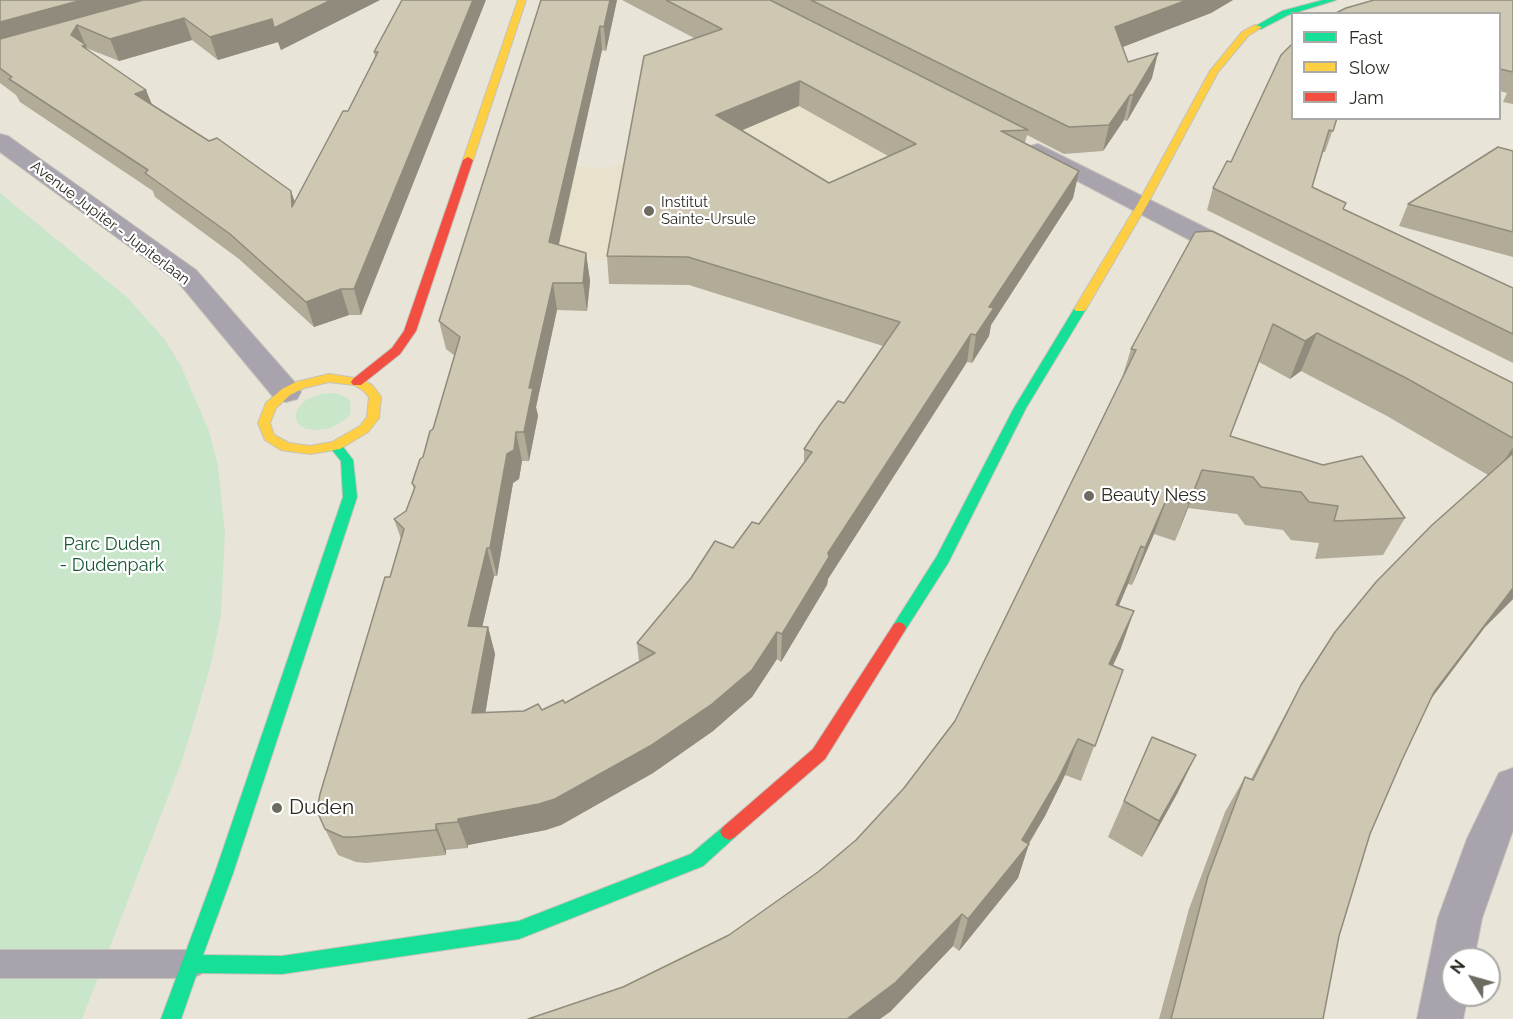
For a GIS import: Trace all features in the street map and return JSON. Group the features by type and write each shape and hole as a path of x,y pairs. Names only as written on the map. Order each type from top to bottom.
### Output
{"street":[{"path":"357,382 396,351 410,331 522,0"},
{"path":"191,964 282,965 519,930 697,860 819,754 943,559 1020,408 1142,205 1214,72 1245,34 1285,13 1332,0"},
{"path":"1017,140 1260,265"},
{"name":"Avenue Jupiter - Jupiterlaan","path":"0,141 187,276 286,392"},
{"path":"344,379 357,382 368,388 375,397 376,407 373,418 364,429 335,446 310,450 286,447 269,437 264,423 270,406 286,392 314,380 344,379"},
{"path":"171,1019 350,497 346,460 335,446"},
{"path":"1440,1019 1460,918 1488,838 1513,786"}],"lane":[{"path":"0,964 191,964"}],"shaded area":[{"name":"Institut Sainte-Ursule","path":"853,76 917,165 701,264 471,254 493,164 609,168"}],"green space":[{"name":"Parc Duden - Dudenpark","path":"0,193 128,298 165,340 181,366 209,431 218,466 225,533 221,615 210,668 183,758 82,1019 0,1019"},
{"path":"335,393 348,398 351,403 350,414 346,419 331,428 318,430 306,429 298,424 295,416 298,408 306,400 320,394"}],"building":[{"path":"0,0 82,0 0,22"},
{"path":"143,0 331,0 274,28 272,19 210,37 184,18 110,39 77,25 71,35 86,45 82,46 146,90 135,94 209,141 217,138 291,191 292,207 343,111 348,111 378,52 374,52 402,0 473,0 354,289 341,289 306,302 230,234 145,173 148,170 9,79 12,77 0,68 0,39"},
{"path":"541,0 610,0 604,27 600,26 549,242 586,253 583,283 553,283 529,388 533,388 524,432 516,432 514,450 507,454 490,548 487,548 468,626 488,627 472,713 524,711 538,704 542,710 563,700 565,703 655,653 637,643 691,578 715,541 733,548 752,522 759,524 812,452 804,449 820,425 838,401 844,403 900,322 688,257 607,256 644,56 722,29 666,0 770,0 1028,130 1001,131 1079,171 989,307 994,308 976,335 971,334 828,553 829,557 782,634 777,632 752,670 712,704 650,746 555,799 458,819 458,822 436,824 436,830 343,837 325,829 317,811 320,794 385,577 390,577 404,529 394,519 406,511 415,487 412,483 420,459 423,457 430,431 433,429 460,337 439,321","holes":["800,81 916,144 829,183 716,115"]},
{"path":"811,0 1187,0 1115,27 1128,62 1158,53 1133,95 1130,95 1109,125 1069,127"},
{"path":"1374,0 1513,0 1513,72 1501,69 1501,12 1338,12"},
{"path":"1291,45 1291,120 1336,120 1333,131 1329,130 1312,187 1346,203 1343,209 1513,288 1513,334 1213,188 1227,161 1231,162 1281,55"},
{"path":"1498,147 1513,151 1513,232 1408,204"},
{"path":"1212,231 1513,383 1513,438 1406,378 1317,333 1305,341 1273,324 1230,436 1323,465 1362,456 1405,518 1334,521 1338,506 1309,502 1301,492 1261,487 1253,477 1202,470 1189,503 1168,496 1145,548 1141,546 1116,605 1134,611 1109,664 1123,670 1095,746 1078,739 1057,781 1022,840 1029,844 968,919 962,914 896,982 847,1019 528,1019 623,987 729,935 818,872 856,840 904,788 955,721 1136,350 1131,349 1195,232"},
{"path":"1513,453 1513,588 1434,692 1402,760 1370,834 1339,936 1323,1019 1171,1019 1208,876 1245,777 1253,780 1301,685 1335,632 1376,582 1431,526"},
{"path":"1152,737 1196,755 1159,821 1124,801"}],"traffic: fast":[{"path":"1258,27 1285,13 1332,0"},
{"path":"899,628 943,559 1020,408 1080,309"},
{"path":"171,1019 224,873 350,497 347,460 335,446"},
{"path":"191,964 282,965 519,930 697,860 729,832"}],"traffic: slow":[{"path":"468,160 522,0"},
{"path":"1080,309 1142,205 1214,71 1245,34 1258,27"},
{"path":"329,378 357,382 368,388 375,397 373,418 364,429 335,446 310,450 286,447 269,437 264,423 270,406 286,392 300,385 329,378"}],"traffic: jam":[{"path":"357,382 396,351 410,331 468,160"},
{"path":"729,832 819,754 899,628"}],"place":[{"name":"Institut Sainte-Ursule","path":"649,211"},
{"name":"Beauty Ness","path":"1089,496"},
{"name":"Duden","path":"277,808"}]}
